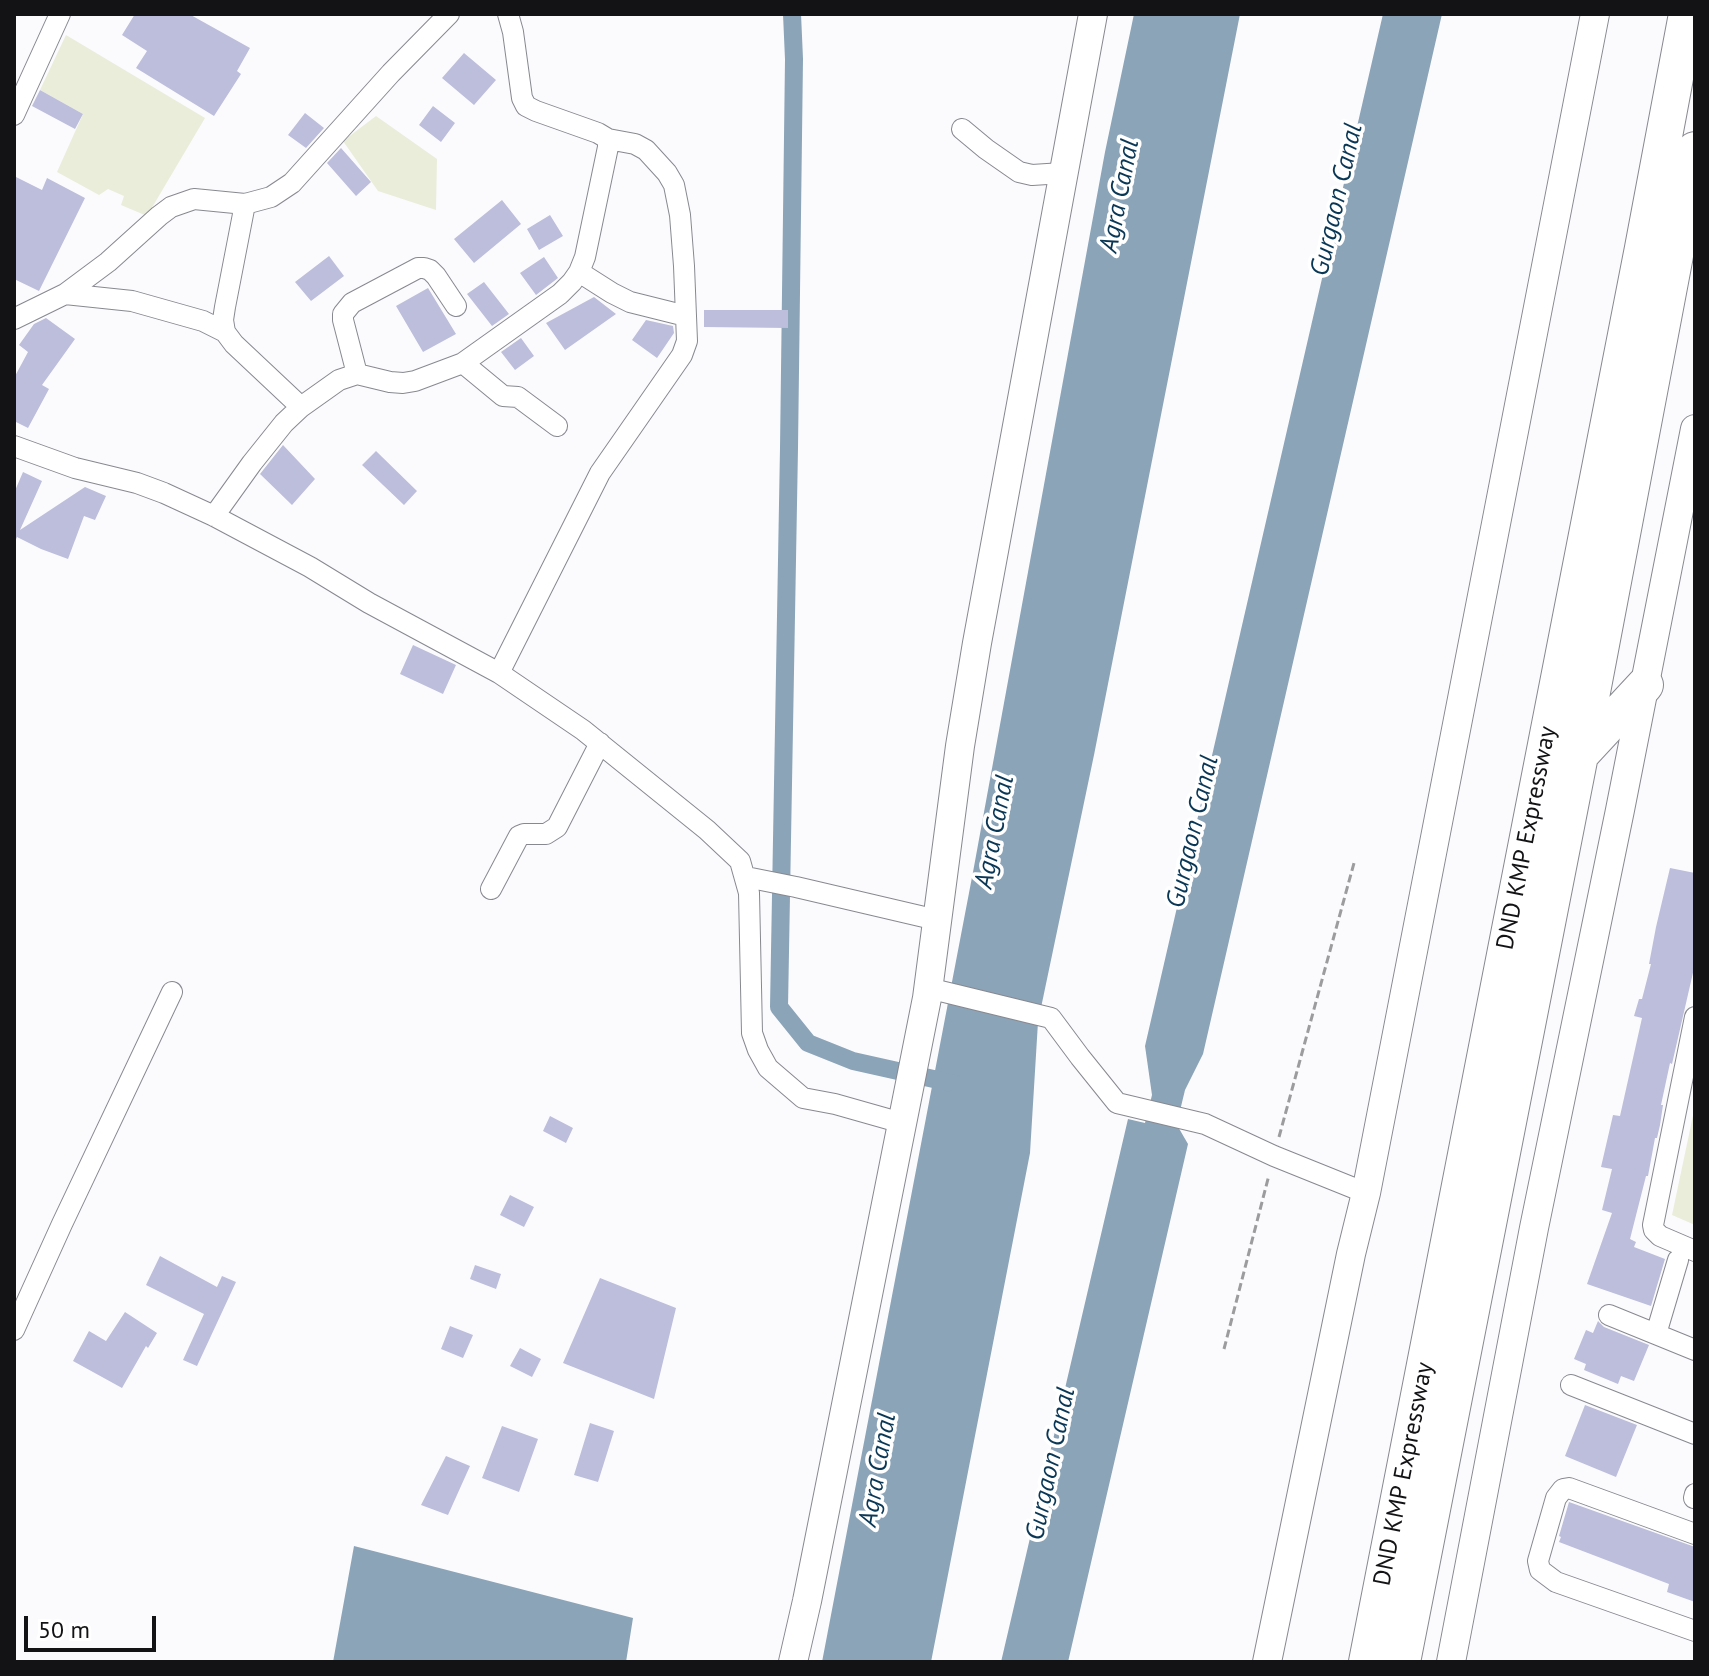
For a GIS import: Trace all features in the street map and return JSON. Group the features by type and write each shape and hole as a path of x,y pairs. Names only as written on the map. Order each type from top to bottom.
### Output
{"highway":[{"name":"DND KMP Expressway","path":"1367,1662 1687,14"},
{"name":"DND KMP Expressway","path":"1402,1662 1580,755 1685,269 1695,150"},
{"path":"1580,755 1645,685"}],"street":[{"path":"14,115 60,14"},
{"path":"14,319 65,294 108,262 171,207 194,199 245,204 271,197 292,183 449,14"},
{"path":"499,673 600,473 682,355 687,341 682,241 674,185 646,150 635,144 608,139 526,106 508,14"},
{"path":"793,1662 928,988 977,643 1093,14"},
{"path":"1267,1662 1366,1193 1595,14"},
{"path":"962,129 1019,172 1032,175 1063,173"},
{"path":"214,516 269,440 301,407 339,380 357,374 403,383 463,363 560,294 579,272 585,257 608,139"},
{"path":"245,204 225,307 225,332 301,407"},
{"path":"357,374 343,320 343,314 352,303 418,268 424,268 436,276 456,306"},
{"path":"579,272 630,302 686,316"},
{"path":"65,294 132,301 192,318 225,332"},
{"path":"463,363 503,396 518,397 557,426"},
{"path":"1451,1662 1534,1228 1695,429"},
{"path":"14,446 75,468 137,483 214,516 499,673 600,743 740,861 749,893 752,1033 768,1068 803,1098 902,1123"},
{"path":"491,889 519,836 546,834 557,827 600,743"},
{"path":"746,877 937,920"},
{"path":"928,988 1051,1018 1117,1103 1205,1124 1366,1193"},
{"path":"14,1330 172,992"},
{"path":"1656,1334 1686,1256 1656,1233 1653,1225 1695,1017"},
{"path":"1609,1315 1695,1350"},
{"path":"1571,1385 1695,1434"},
{"path":"1695,1534 1569,1488 1563,1489 1556,1498 1538,1561 1540,1570 1556,1582 1695,1631"}],"path":[{"path":"1224,1349 1354,863"}],"green space":[{"path":"66,35 205,118 147,216 121,205 124,196 108,189 99,195 57,172 83,114 40,90"},
{"path":"376,116 437,159 436,210 378,191 343,141"},
{"path":"1695,1106 1695,1225 1672,1215"}],"water":[{"name":"Agra Canal","path":"1134,14 1240,14 1094,755 1038,1022 1030,1153 931,1662 822,1662 973,872 1105,152"},
{"name":"Gurgaon Canal","path":"1383,14 1442,14 1203,1054 1185,1090 1178,1119 1177,1125 1188,1144 1068,1662 1001,1662 1128,1119 1145,1123 1152,1095 1145,1046"},
{"path":"354,1546 633,1618 626,1662 333,1662"}],"building":[{"path":"135,14 189,14 250,48 237,71 241,74 214,116 136,68 147,51 122,35"},
{"path":"464,53 496,80 474,105 442,78"},
{"path":"40,90 83,114 75,129 32,106"},
{"path":"433,106 455,123 441,142 419,125"},
{"path":"305,113 324,128 306,148 288,135"},
{"path":"341,148 371,182 356,196 327,163"},
{"path":"14,176 42,190 47,178 85,198 39,291 14,279"},
{"path":"502,200 521,224 474,263 454,239"},
{"path":"550,215 563,236 539,250 527,229"},
{"path":"329,256 344,276 311,301 295,282"},
{"path":"544,257 558,278 536,295 520,273"},
{"path":"484,282 509,314 492,326 467,294"},
{"path":"428,288 456,334 423,352 396,306"},
{"path":"594,297 616,314 565,350 546,323"},
{"path":"704,310 788,310 788,328 704,327"},
{"path":"46,318 75,339 42,385 49,389 28,428 14,421 14,378 28,352 19,345 34,324"},
{"path":"646,320 673,326 674,333 657,358 632,340"},
{"path":"521,338 534,356 515,370 501,352"},
{"path":"283,445 315,479 292,505 260,474"},
{"path":"376,451 417,491 404,505 362,465"},
{"path":"23,472 42,481 20,530 85,487 106,496 95,520 84,516 68,559 17,537 14,544 14,493"},
{"path":"413,645 456,665 443,694 400,674"},
{"path":"1670,868 1695,873 1695,964 1670,1063 1657,1138 1630,1239 1636,1242 1634,1247 1665,1259 1651,1306 1587,1284 1612,1213 1602,1210 1612,1169 1601,1167 1613,1115 1620,1116 1642,1018 1634,1016 1651,964"},
{"path":"550,1116 573,1128 566,1143 543,1131"},
{"path":"510,1195 534,1207 524,1227 500,1215"},
{"path":"160,1256 217,1287 222,1276 236,1282 197,1366 183,1360 204,1314 146,1285"},
{"path":"475,1265 501,1274 496,1289 470,1279"},
{"path":"600,1278 676,1308 654,1399 563,1363"},
{"path":"125,1312 157,1333 122,1388 73,1361 89,1331 106,1341"},
{"path":"1598,1321 1604,1327 1649,1345 1634,1381 1621,1376 1618,1384 1584,1370 1586,1364 1574,1359 1586,1330 1593,1333"},
{"path":"450,1326 473,1335 463,1358 441,1349"},
{"path":"520,1348 541,1359 532,1377 510,1366"},
{"path":"1585,1405 1637,1425 1616,1477 1565,1456"},
{"path":"590,1423 614,1431 598,1482 574,1475"},
{"path":"502,1426 538,1439 519,1492 482,1478"},
{"path":"446,1456 470,1466 448,1515 421,1505"},
{"path":"1569,1502 1695,1547 1695,1602 1667,1592 1669,1584 1559,1542"}],"waterway":[{"path":"792,14 789,448 779,1007 808,1043 853,1061 956,1084"}]}
